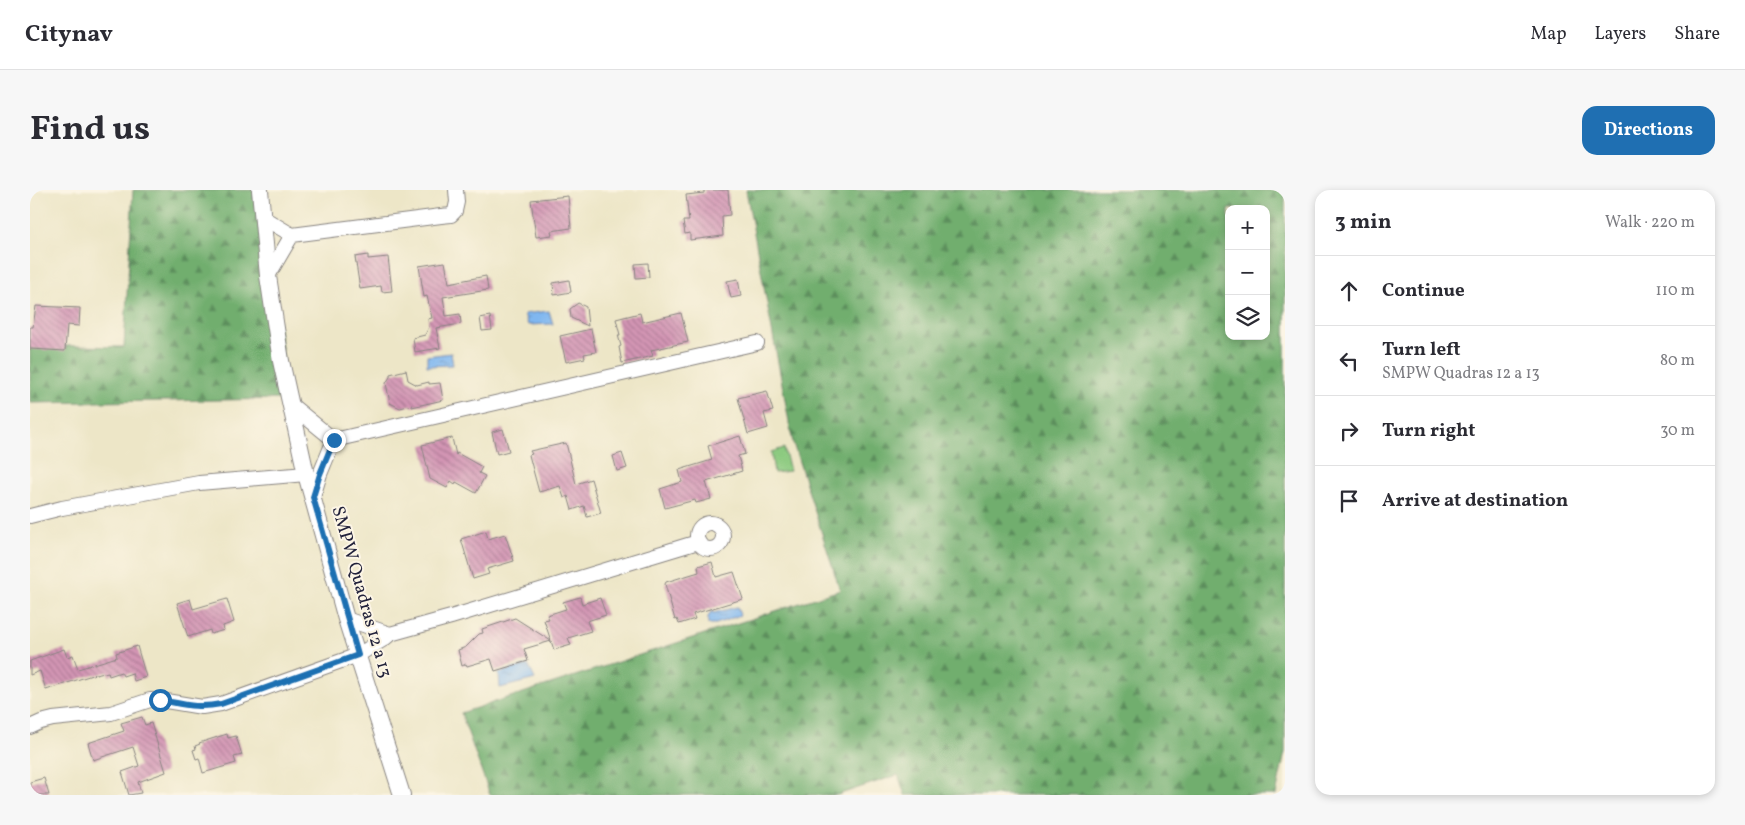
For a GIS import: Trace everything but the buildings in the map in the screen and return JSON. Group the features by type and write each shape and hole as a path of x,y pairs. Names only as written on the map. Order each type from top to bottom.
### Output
{"street":[{"name":"SMPW Quadras 12 a 13","path":"260,190 268,276 281,361 306,474 346,619 402,795"},
{"path":"262,217 292,235 451,214 457,207 456,190"},
{"path":"268,276 292,235"},
{"path":"334,440 757,343"},
{"path":"290,404 334,440"},
{"path":"313,497 334,440"},
{"path":"30,516 199,483 306,474"},
{"path":"30,727 53,719 111,713 150,700 160,700 191,707 216,705 358,655 390,634 698,542"},
{"path":"346,619 390,634"}],"green space":[{"path":"133,190 263,190 288,399 30,403 30,345 124,347"},
{"path":"746,190 1285,190 1285,752 1276,795 905,795 898,775 837,795 490,795 461,713 840,590 793,443"},
{"path":"784,448 790,471 774,473 771,452"}],"water":[{"path":"549,311 553,324 528,325 524,314"},
{"path":"451,353 453,365 427,366 427,356"},
{"path":"737,607 740,615 716,624 708,624 708,617 712,611 713,613"},
{"path":"528,665 535,679 500,688 499,673"}],"route":[{"path":"160,700 191,707 221,704 358,655 346,619 313,497 334,440"}]}
